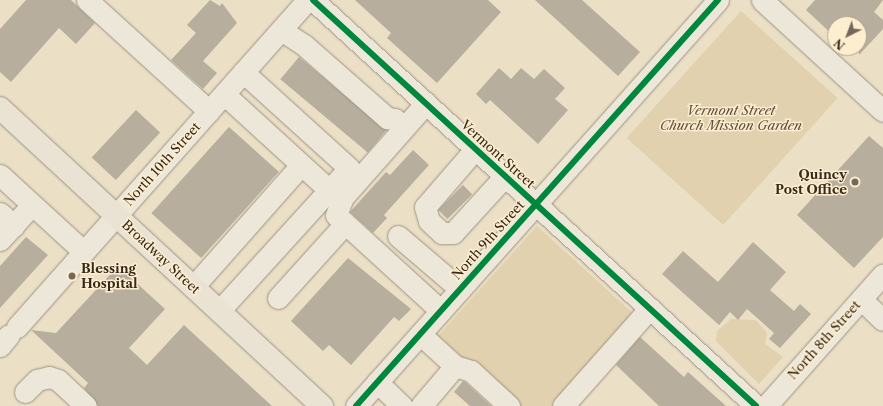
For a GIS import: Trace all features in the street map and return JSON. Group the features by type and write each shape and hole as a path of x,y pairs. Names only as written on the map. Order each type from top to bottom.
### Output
{"main road":[{"name":"Broadway Street","path":"0,108 322,406"}],"street":[{"path":"88,0 209,111"},
{"name":"North 10th Street","path":"9,336 307,0"},
{"name":"Vermont Street","path":"313,0 756,406"},
{"name":"North 9th Street","path":"356,406 718,0"},
{"path":"762,0 883,111"},
{"path":"281,30 304,45 387,118 395,119"},
{"path":"243,72 349,168 357,170 389,133 395,119 398,105 419,96"},
{"path":"224,94 329,190"},
{"path":"248,116 267,94"},
{"path":"419,96 343,197 336,215 344,225 441,310"},
{"path":"476,148 425,207 429,221 442,233 453,233 505,176"},
{"path":"193,287 301,165"},
{"path":"219,311 349,168"},
{"path":"0,175 83,251"},
{"path":"4,226 32,205"},
{"path":"278,298 344,225"},
{"path":"398,236 460,289"},
{"name":"North 8th Street","path":"766,406 883,274"},
{"path":"860,299 883,320"},
{"path":"563,406 650,308"},
{"path":"420,334 455,366 471,371 510,406"},
{"path":"429,403 455,366"},
{"path":"25,392 37,380 49,377 58,380 86,406"},
{"path":"377,382 402,406"}],"green space":[{"name":"Vermont Street Church Mission Garden","path":"741,11 838,98 723,225 627,138"},
{"path":"537,226 637,317 556,406 516,406 438,336"},
{"path":"731,319 756,320 767,333 765,344 783,357 759,384 716,341 717,331"}],"building":[{"path":"26,0 71,0 95,23 76,44 59,28 11,82 0,72 0,29"},
{"path":"210,0 220,6 222,3 237,23 203,61 217,73 203,89 171,60 196,33 187,25"},
{"path":"355,0 488,0 501,12 437,83 387,38 391,33"},
{"path":"535,0 582,0 640,52 618,76"},
{"path":"815,0 883,0 874,12 883,20 883,29 867,46 867,16 827,16 827,30 806,10"},
{"path":"299,57 386,130 368,152 280,79"},
{"path":"499,68 511,79 521,68 534,79 544,69 565,88 555,99 568,110 538,144 490,100 486,104 476,94"},
{"path":"136,110 160,133 116,180 92,158"},
{"path":"229,127 279,172 201,258 151,213"},
{"name":"Quincy Post Office","path":"869,136 883,148 883,237 854,268 797,215"},
{"path":"413,150 429,165 384,215 387,218 373,233 350,212 386,172 390,175"},
{"path":"463,185 472,194 447,219 438,210"},
{"path":"26,237 48,255 0,308 0,266"},
{"path":"753,242 786,272 770,290 794,311 800,304 811,314 780,348 769,339 774,333 747,309 738,320 730,312 719,325 662,274 683,251 718,282"},
{"path":"348,258 411,309 399,321 394,317 351,365 329,345 323,351 291,321"},
{"path":"118,266 165,309 129,348 147,365 184,325 272,406 98,406 84,388 88,383 31,330 56,333"},
{"path":"640,337 684,377 688,372 726,406 659,406 616,365"},
{"path":"463,381 491,406 470,406 454,392"}],"cycle path":[{"path":"313,0 756,406"},
{"path":"356,406 718,0"}],"place":[{"name":"Quincy Post Office","path":"855,182"},
{"name":"Blessing Hospital","path":"72,276"}]}
